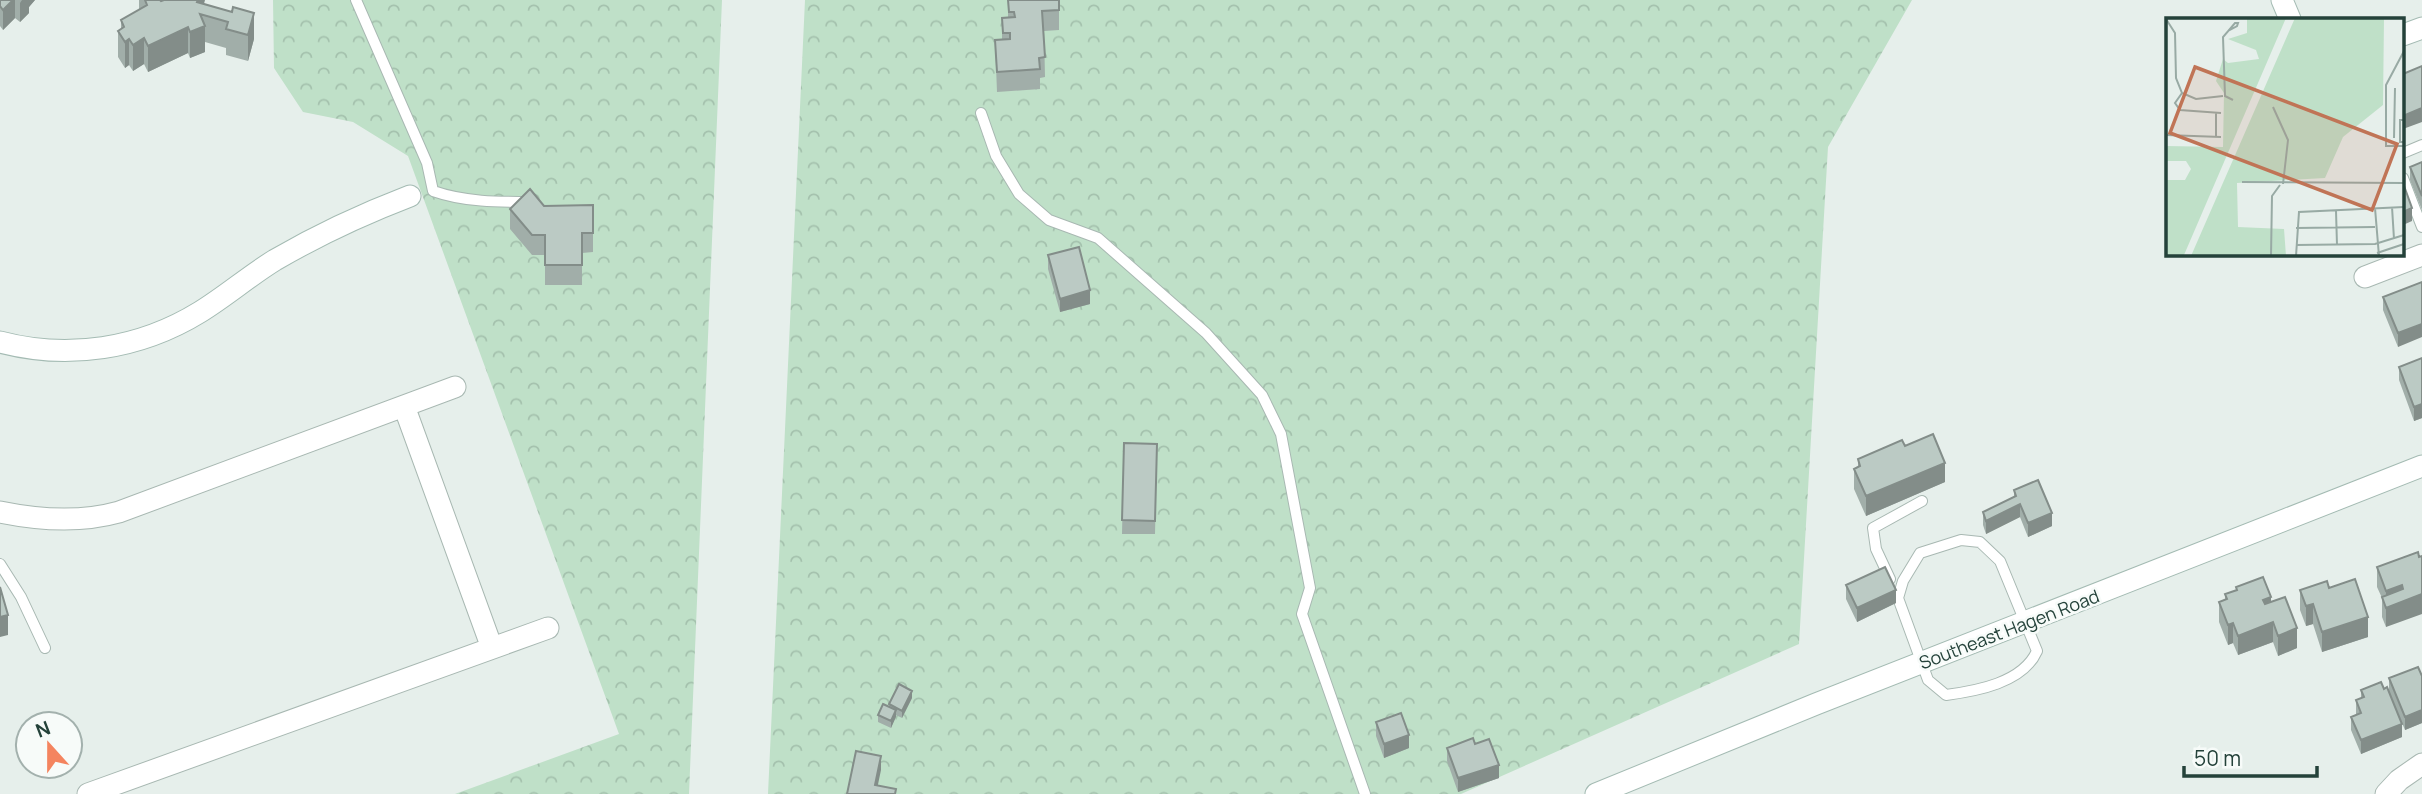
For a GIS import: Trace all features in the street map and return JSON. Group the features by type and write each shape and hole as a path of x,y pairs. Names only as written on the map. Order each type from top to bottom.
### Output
{"street":[{"path":"2282,0 2290,18"},
{"path":"2404,35 2422,27"},
{"path":"0,342 72,351 136,342 169,329 200,312 306,243 410,195"},
{"path":"2365,276 2422,255"},
{"path":"0,512 67,519 108,515 455,387"},
{"path":"404,406 492,648"},
{"name":"Southeast Hagen Road","path":"1596,794 1921,662 2027,623 2422,466"},
{"path":"88,794 548,628"},
{"path":"2386,794 2399,780 2422,764"}],"lane":[{"path":"356,0 427,163 433,191 449,197 490,202 531,202"},
{"path":"981,113 996,156 1019,194 1049,220 1098,238 1206,333 1262,395 1281,434 1310,588 1302,614 1365,794"},
{"path":"2404,153 2422,145"},
{"path":"2404,181 2422,228"},
{"path":"1898,598 1903,580 1920,553 1961,540 1980,542 2000,561 2037,651 2030,665 1986,687 1946,695 1935,689 1921,662 1898,598 1876,549 1873,528 1922,501"},
{"path":"0,564 21,597 45,648"}],"green space":[{"path":"273,0 722,0 689,794 455,794 619,734 408,156 353,122 303,112 274,68"},
{"path":"805,0 1912,0 1828,147 1799,644 1461,794 768,794"}],"building":[{"path":"0,0 13,0 3,10"},
{"path":"145,0 198,0 197,2 232,12 233,7 254,13 248,35 226,29 228,22 200,14 205,26 190,32 188,27 148,46 144,38 133,45 129,39 125,42 118,31 124,27 121,20 147,5"},
{"path":"1008,0 1059,0 1059,10 1042,11 1045,57 1039,58 1040,69 997,72 995,40 1010,39 1010,33 1003,33 1002,18 1015,17 1014,12 1009,12"},
{"path":"2422,66 2422,108 2404,116 2404,74"},
{"path":"2422,162 2422,196 2410,167"},
{"path":"2404,186 2412,208 2404,212"},
{"path":"530,189 544,206 593,205 593,233 582,233 582,265 545,265 545,235 532,235 510,209"},
{"path":"1079,247 1090,290 1060,299 1048,255"},
{"path":"2422,282 2422,324 2398,333 2383,297"},
{"path":"2422,358 2422,404 2414,407 2399,367"},
{"path":"1933,434 1945,463 1866,496 1854,469 1860,466 1858,459 1902,440 1905,446"},
{"path":"1124,443 1157,444 1155,521 1122,520"},
{"path":"2038,480 2052,513 2028,523 2020,504 1986,521 1983,512 2016,496 2014,490"},
{"path":"2418,552 2419,557 2422,556 2422,594 2386,608 2382,597 2403,589 2402,585 2386,591 2377,567"},
{"path":"1885,567 1896,590 1857,608 1846,585"},
{"path":"2263,577 2271,597 2263,600 2265,604 2285,597 2297,628 2278,636 2273,622 2238,636 2233,623 2228,625 2219,602 2227,599 2225,594 2237,590 2236,587"},
{"path":"2355,579 2368,617 2322,632 2313,604 2306,606 2300,590 2327,581 2329,588"},
{"path":"0,587 8,615 0,617"},
{"path":"2418,667 2422,676 2422,710 2405,717 2389,678"},
{"path":"2381,682 2384,689 2387,687 2402,724 2361,740 2351,717 2361,713 2356,700 2364,697 2361,690"},
{"path":"899,684 912,691 902,711 889,704"},
{"path":"883,704 896,710 891,721 878,715"},
{"path":"1401,713 1409,735 1384,744 1376,722"},
{"path":"1473,738 1475,744 1489,739 1499,765 1458,778 1447,748"},
{"path":"856,751 881,756 875,785 896,789 895,794 847,794"}]}
